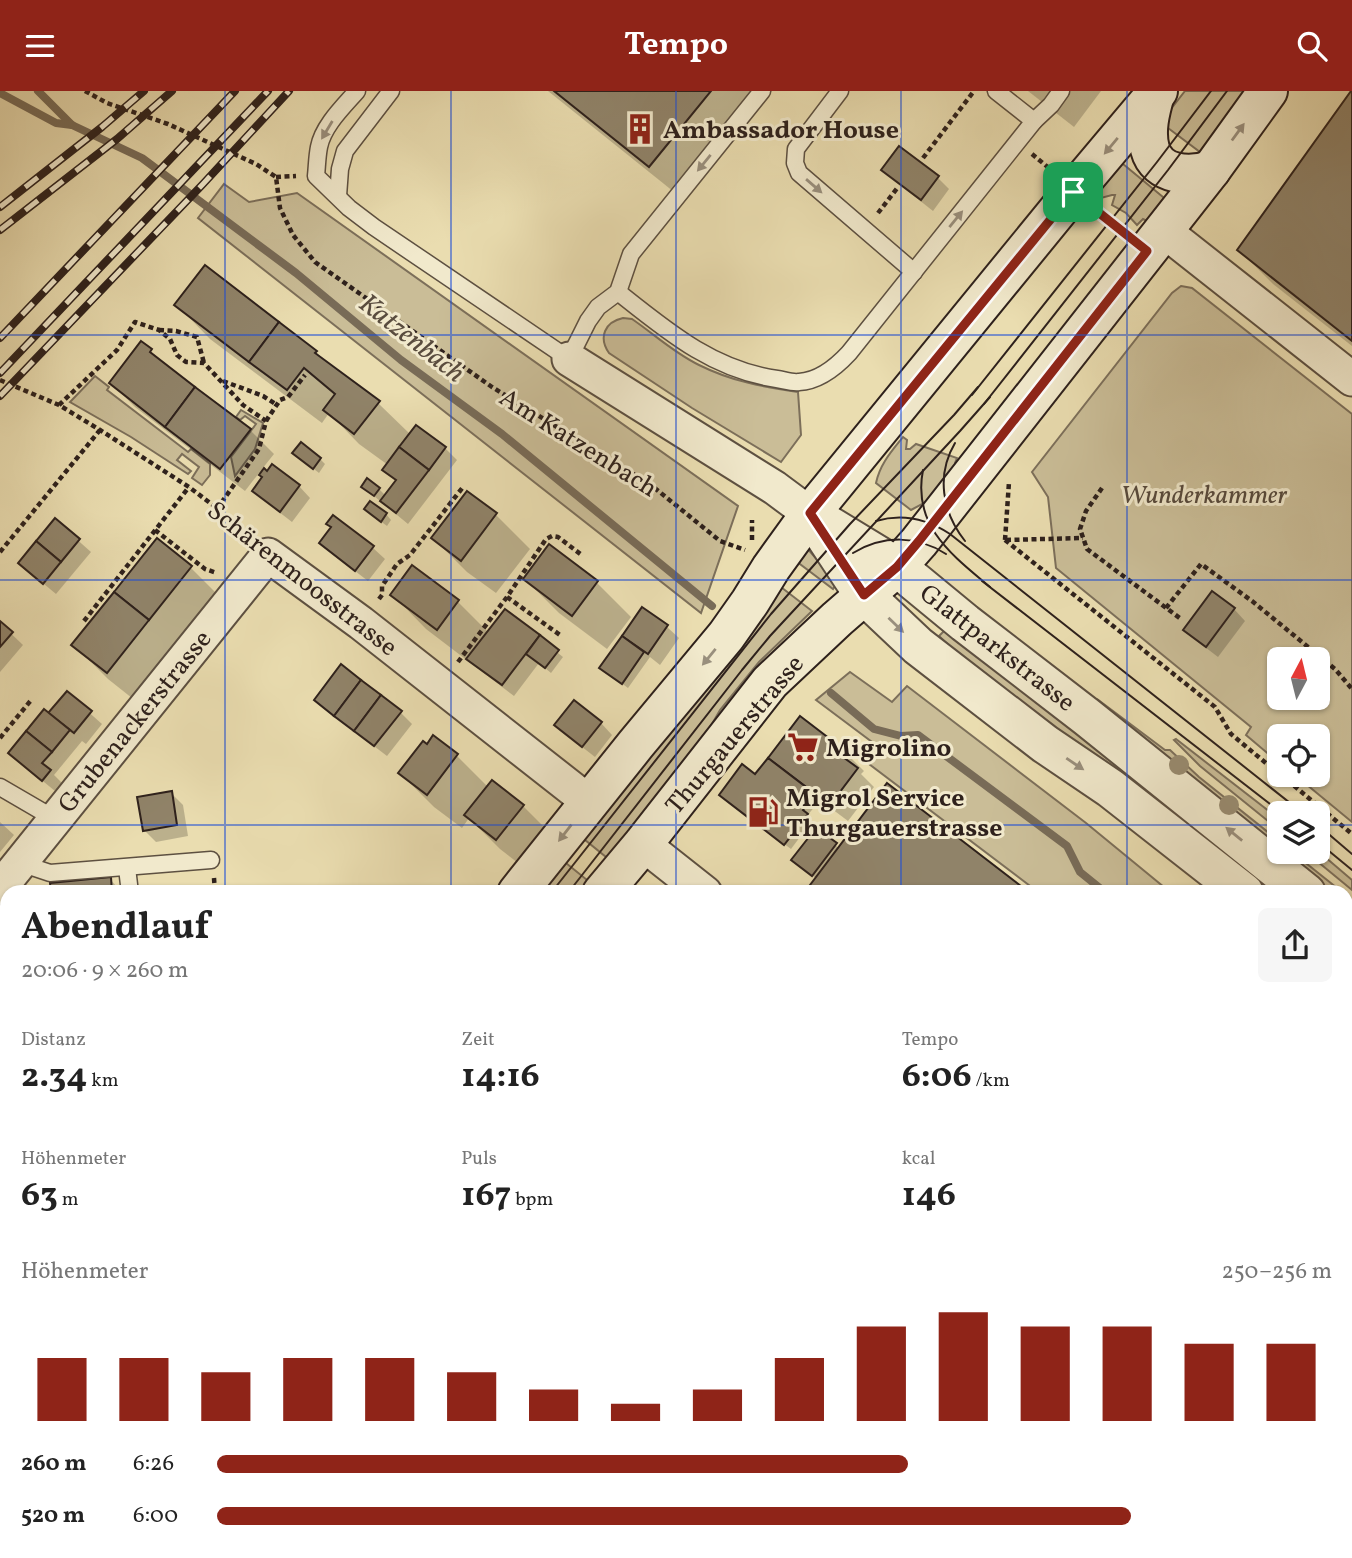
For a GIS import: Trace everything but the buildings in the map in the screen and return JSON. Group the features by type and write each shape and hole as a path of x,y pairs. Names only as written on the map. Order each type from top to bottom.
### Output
{"main road":[{"name":"Thurgauerstrasse","path":"609,885 770,683 897,567 919,541 1211,170 1268,91"},
{"path":"1156,93 1148,131 1150,153 1162,166 1176,173 1199,174 1211,170"},
{"path":"523,885 726,636 810,513 1156,93"},
{"name":"Glattparkstrasse","path":"810,513 897,567 1296,885"},
{"name":"Glattparkstrasse","path":"810,513 864,595 918,646 1045,744 1110,787 1234,885"}],"street":[{"path":"1155,240 1352,379"},
{"path":"569,359 775,488 810,513"},
{"name":"Schärenmoosstrasse","path":"268,555 361,624 589,803"},
{"name":"Grubenackerstrasse","path":"10,876 268,555"},
{"path":"643,844 695,885"}],"lane":[{"path":"357,91 323,135 318,147 316,176 349,208 374,227 569,359 578,338 598,307 618,292 631,254 762,91"},
{"path":"338,196 340,169 345,151 391,91"},
{"path":"840,91 796,149 795,163 799,173 914,272"},
{"path":"996,91 1034,121"},
{"path":"618,292 703,355 737,369 762,377 799,382 826,373 838,364 1061,91"},
{"path":"0,787 55,819"},
{"path":"10,876 211,860"},
{"path":"127,868 129,885"}],"path":[{"name":"Am Katzenbach","path":"85,91 107,103 168,124 256,164 276,177 280,208 293,235 315,262 492,387 651,485 720,541 752,553"},
{"path":"923,159 974,91"},
{"path":"865,230 898,187"},
{"path":"1073,192 1155,240"},
{"path":"59,405 117,349 135,322 159,330 197,337 204,363 243,405 266,421"},
{"path":"159,330 170,339 177,355 186,362 204,363"},
{"path":"217,509 259,449 266,421 280,400 288,397 305,375"},
{"name":"Schärenmoosstrasse","path":"0,380 59,405 189,488 268,555"},
{"path":"222,381 263,396 277,405"},
{"path":"0,552 100,430"},
{"path":"1005,540 1010,479"},
{"path":"374,605 382,595 382,586 397,564 410,555 463,487"},
{"path":"84,621 189,488"},
{"path":"1102,488 1086,511 1080,529 1087,549 1181,619"},
{"path":"155,530 205,569 223,575"},
{"path":"454,667 547,539 558,537 583,556"},
{"path":"1005,540 1083,538"},
{"path":"1005,540 1215,708 1231,734 1267,764"},
{"path":"1166,608 1202,564 1335,669 1352,689"},
{"path":"507,597 560,635"},
{"path":"0,738 32,699"},
{"path":"1295,787 1352,834"}],"green space":[{"path":"1185,91 1251,91 1204,155 1164,125 1171,109"},
{"path":"1117,159 1169,202 1147,221 1143,219 1137,225 1126,213 1112,205 1115,195 1101,198 1092,191"},
{"path":"224,184 249,202 297,193 738,506 701,613 198,218"},
{"name":"Wunderkammer","path":"1181,286 1192,288 1352,414 1352,822 1330,801 1310,787 1330,787 1330,724 1267,724 1267,753 1246,735 1251,727 1056,568 1048,497 1032,472 1172,293"},
{"path":"623,318 632,319 681,355 711,371 747,383 798,392 801,435 781,462 609,353 604,341 605,331 612,323"},
{"path":"95,376 109,387 107,390 188,452 191,449 210,464 210,475 202,485 192,478 199,467 182,454 177,460 191,471 188,474 70,402"},
{"path":"241,410 263,423 255,449 235,476 231,457 256,424 245,416 240,420 236,417"},
{"path":"903,437 907,440 906,449 916,444 957,458 956,465 928,501 911,510 876,483 883,464"},
{"path":"807,548 825,569 839,580 833,589 792,558"},
{"path":"777,584 812,611 759,662 720,710 689,764 611,861 579,835"},
{"path":"946,629 1282,885 1262,885 1118,773 990,685 939,636"},
{"path":"850,672 892,702 907,686 1086,823 1161,885 1029,885 865,761 876,745 816,700"},
{"path":"1097,699 1165,750 1170,750 1267,831 1267,848 1129,736"},
{"path":"1174,740 1267,810 1267,820 1200,766"},
{"path":"561,859 592,884 591,885 540,885"},
{"path":"1330,861 1352,880 1352,885 1346,885 1321,864 1330,864"},
{"path":"1287,864 1307,864 1333,885 1323,885 1317,881 1313,885"}],"waterway":[{"name":"Katzenbach","path":"38,91 72,125 142,158 296,273 401,360 502,434 712,606"},
{"name":"Katzenbach","path":"0,93 56,123 72,125"},
{"name":"Katzenbach","path":"831,693 874,729 901,736 918,735 1067,846 1080,872 1096,885"}],"tram line":[{"path":"972,395 1211,91"},
{"path":"984,404 1227,91"},
{"path":"557,885 771,614 850,524 978,387"},
{"path":"574,885 770,636 990,397"},
{"path":"955,443 945,468 944,493 951,518 965,541"},
{"path":"923,470 921,490 929,523 949,551 990,587"},
{"path":"876,521 914,519 950,534 1288,801"},
{"path":"853,553 876,543 900,540 923,543 946,554"},
{"path":"982,581 1267,802"},
{"path":"1330,835 1352,854"},
{"path":"1330,852 1352,870"}],"railway":[{"path":"0,207 144,91"},
{"path":"0,230 117,139 172,91"},
{"path":"0,338 235,91"},
{"path":"0,373 268,91"},
{"path":"0,396 289,91"}],"place":[{"name":"Ambassador House","path":"640,129"},
{"name":"Migrolino","path":"803,747"},
{"name":"Migrol Service Thurgauerstrasse","path":"763,812"}],"route":[{"path":"1073,192 1147,251 919,541 897,567 864,595 810,513 1073,192"}]}
